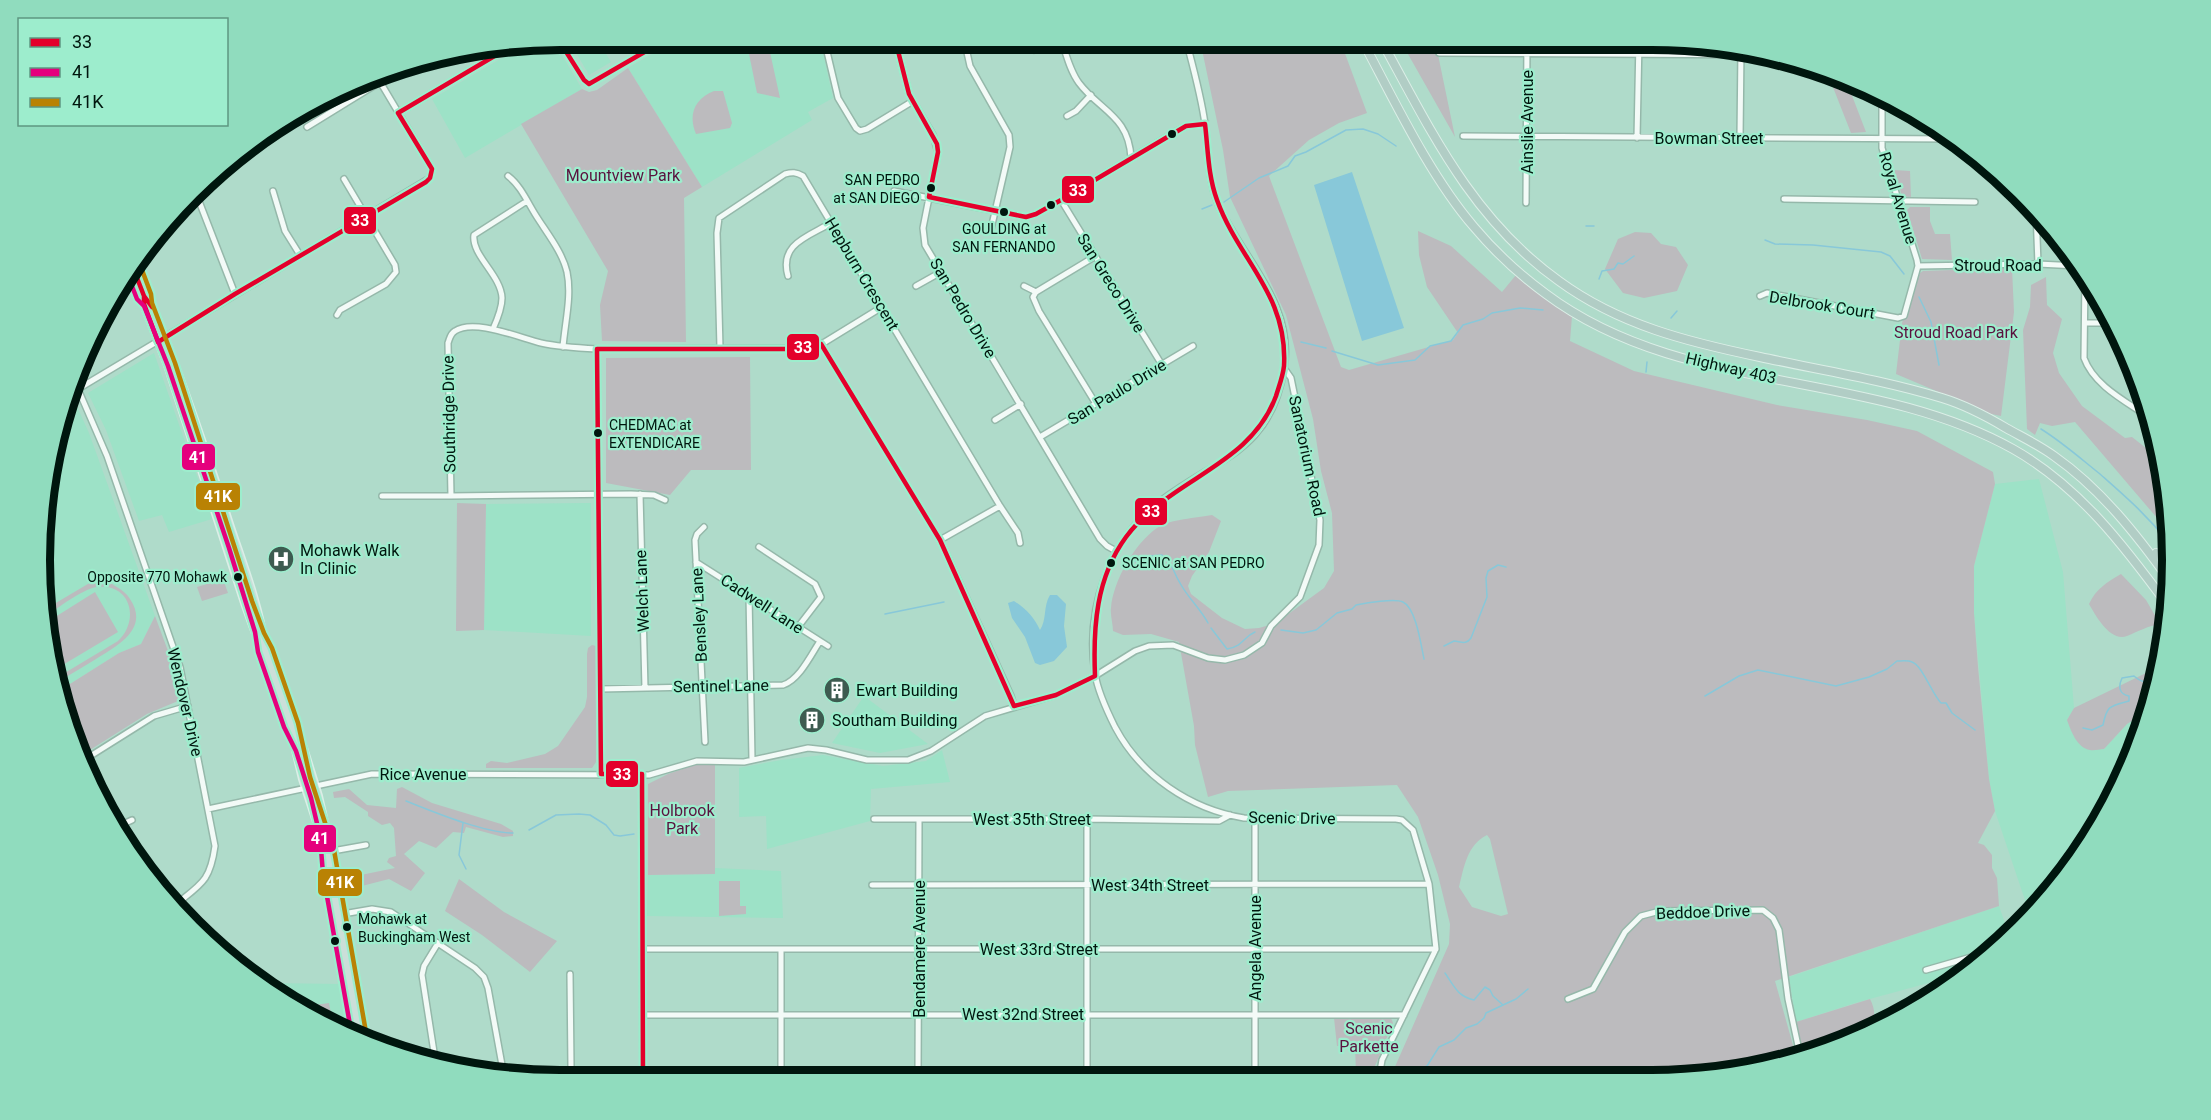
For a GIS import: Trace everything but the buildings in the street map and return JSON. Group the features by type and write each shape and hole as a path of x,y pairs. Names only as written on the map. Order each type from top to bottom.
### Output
{"highway":[{"name":"Highway 403","path":"1367,50 1445,188 1473,226 1510,264 1548,296 1597,327 1654,348 1705,364 1898,405 1939,416 1993,438 2031,461 2082,502 2122,544 2160,595"},
{"name":"Highway 403","path":"1387,50 1451,166 1485,212 1518,248 1577,294 1650,330 1695,344 1879,383 1942,398 1964,406 1997,422 2054,456 2083,479 2130,527 2161,569"},
{"path":"2130,527 2142,535 2162,560"}],"main road":[{"path":"136,276 144,296 144,304 162,340 221,500 262,630 265,650 291,725 303,748 315,786 327,834 327,852 337,915 358,1029"},
{"path":"162,340 245,603 257,636 265,650"},
{"path":"209,492 221,500"},
{"path":"291,725 296,753 327,852"}],"street":[{"path":"565,50 589,84 648,50"},
{"path":"827,50 838,98 860,131 913,101"},
{"name":"San Pedro Drive","path":"899,50 903,75 913,101 933,135 938,152 923,237 925,245 1100,539 1116,551"},
{"path":"966,50 970,66 1009,135 1010,147 991,229"},
{"path":"1065,50 1075,77 1122,124 1131,158"},
{"name":"Scenic Drive","path":"1188,50 1205,124 1217,201 1229,226 1274,299 1284,333 1284,368 1272,406 1262,426 1251,440 1235,454 1162,500 1140,519 1116,551 1107,570 1096,608 1093,636 1095,676 1108,713 1130,751 1163,783 1203,806 1230,815 1255,819 1402,820 1413,830 1429,884 1436,949"},
{"path":"1637,138 1639,50"},
{"path":"398,113 499,53"},
{"path":"1439,53 1704,53"},
{"name":"Ainslie Avenue","path":"1526,203 1527,53"},
{"path":"1740,137 1741,57"},
{"path":"80,388 430,178 432,169 380,83"},
{"path":"307,128 378,84"},
{"path":"1067,116 1076,111 1091,95"},
{"name":"Royal Avenue","path":"1882,105 1882,147 1918,266"},
{"path":"894,191 1026,217 1061,200 1186,126 1205,124"},
{"name":"Bowman Street","path":"1463,136 1939,139"},
{"name":"Hepburn Crescent","path":"720,348 717,233 719,218 792,172 802,176 1000,506 1018,532 1020,543"},
{"path":"508,176 514,180 560,255 566,269 569,291 563,347"},
{"path":"337,315 340,310 386,284 396,272 395,265 344,179"},
{"path":"273,191 285,231 300,255"},
{"path":"1784,199 1975,202"},
{"path":"198,200 235,294"},
{"name":"San Greco Drive","path":"1061,200 1162,365"},
{"path":"494,329 501,304 500,286 475,245 474,235 527,201"},
{"path":"788,276 786,258 792,247 831,223"},
{"path":"2037,225 2038,264"},
{"path":"1094,257 1036,292 1033,297 1096,404"},
{"name":"Stroud Road","path":"1918,266 2068,265"},
{"name":"Delbrook Court","path":"1760,296 1767,293 1898,318 1905,316 1907,311 1918,266"},
{"path":"916,286 941,272"},
{"path":"1024,286 1036,292"},
{"path":"2085,292 2084,358 2090,370 2104,385 2138,410"},
{"path":"882,307 820,344 940,540 1014,706"},
{"path":"2085,323 2103,323"},
{"name":"Southridge Drive","path":"665,500 654,495 599,493 451,496 448,343 451,334 456,329 474,327 494,329 563,347 597,349 792,349 820,344"},
{"name":"San Paulo Drive","path":"1040,437 1193,346"},
{"path":"597,349 601,774"},
{"name":"Sanatorium Road","path":"642,774 655,774 697,760 734,763 808,748 867,760 908,760 931,751 985,716 1056,695 1095,676 1135,651 1162,644 1173,645 1208,658 1225,660 1244,655 1262,642 1271,626 1300,597 1319,545 1320,520 1291,378 1284,368"},
{"name":"Wendover Drive","path":"79,391 106,456 169,633 180,667 188,706 215,846 213,863 207,879 180,901"},
{"path":"995,420 1021,405"},
{"name":"Welch Lane","path":"639,494 645,688"},
{"path":"382,496 451,496"},
{"path":"940,540 1000,506"},
{"name":"Bensley Lane","path":"704,527 697,534 696,562 705,742"},
{"path":"759,547 815,584 819,590 821,597 798,627"},
{"name":"Cadwell Lane","path":"696,562 828,646"},
{"path":"748,595 752,760"},
{"name":"Sentinel Lane","path":"600,689 790,683 820,641"},
{"path":"89,757 154,716 188,706"},
{"name":"Rice Avenue","path":"208,809 372,774 642,774"},
{"path":"642,774 643,1070"},
{"path":"1190,821 1200,815 1203,806"},
{"name":"West 35th Street","path":"874,819 1219,821 1230,815"},
{"path":"1087,819 1087,1070"},
{"name":"Angela Avenue","path":"1255,819 1255,1070"},
{"path":"123,824 132,820"},
{"name":"Bendamere Avenue","path":"918,1070 919,820"},
{"path":"327,852 366,845"},
{"name":"West 34th Street","path":"872,885 1429,884"},
{"path":"337,915 372,909 391,912 475,968 484,977 491,1000 502,1067"},
{"name":"Beddoe Drive","path":"1568,999 1593,989 1625,932 1641,916 1660,911 1763,910 1773,918 1779,930 1788,999 1799,1048"},
{"path":"434,1055 422,975 424,966 438,943"},
{"name":"West 33rd Street","path":"642,949 1436,949"},
{"path":"780,1070 781,949"},
{"path":"1380,1070 1382,1060 1436,949"},
{"path":"1926,970 1972,957"},
{"path":"570,974 572,1070"},
{"name":"West 32nd Street","path":"643,1015 1404,1015"}],"shaded area":[{"path":"559,50 582,89 465,158 432,99 511,52 527,51"},
{"path":"574,50 604,50 611,62 589,75"},
{"path":"658,50 822,50 833,98 808,112 812,120 702,187 628,68"},
{"path":"154,353 212,519 169,532 162,515 139,521 106,430 88,393"},
{"path":"75,402 89,433 155,616 141,644 119,653 66,687 54,627 50,560 51,527 59,460"},
{"path":"2039,479 2063,572 2074,708 2067,720 2104,749 2127,724 2136,719 2123,755 2093,815 2056,871 2027,906 1995,811 1989,779 1974,613 1974,566 1995,484"},
{"path":"591,503 591,636 484,630 486,504"},
{"path":"864,696 928,744 880,753 832,743"},
{"path":"942,750 950,782 871,789 870,821 767,849 766,816 739,817 739,768 823,755 883,766 926,761"},
{"path":"715,868 781,871 783,918 647,916 648,875 715,874"},
{"path":"1999,906 2006,927 1988,944 1941,980 1796,1022 1789,977"},
{"path":"275,983 340,984 347,1024"}],"green space":[{"path":"757,50 770,50 780,98 757,93 749,54"},
{"path":"1202,50 1344,50 1367,113 1339,123 1309,140 1269,176 1341,367 1349,370 1453,340 1458,333 1427,287 1419,255 1418,231 1451,246 1502,292 1516,275 1572,316 1570,341 1634,371 1777,405 1917,431 1993,472 1995,484 1974,566 1974,613 1989,779 1995,811 1978,843 1984,845 1992,855 1992,868 1997,878 1999,906 1775,981 1794,1050 1783,1053 1751,1061 1684,1069 1394,1070 1449,944 1450,924 1438,875 1418,817 1397,785 1228,791 1208,797 1195,745 1194,726 1179,642 1151,634 1123,635 1113,631 1111,608 1113,597 1126,564 1149,535 1162,525 1169,523 1212,515 1221,521 1209,552 1192,576 1188,586 1191,594 1222,618 1245,629 1276,623 1324,588 1334,571 1332,513 1321,471 1313,419 1286,315 1230,197 1223,150","holes":["1487,835 1490,839 1508,914 1501,916 1472,907 1459,887 1471,851 1480,839"]},
{"path":"1406,50 1437,50 1455,137"},
{"name":"Mountview Park","path":"628,68 702,187 684,198 686,342 602,341 600,305 608,271 521,124 582,89 589,92 597,90"},
{"path":"1831,83 1850,90 1866,132 1851,133"},
{"path":"714,91 723,91 732,123 730,128 696,134 693,120 694,108 702,98"},
{"path":"1894,170 1910,171 1911,197 1902,196"},
{"path":"1910,207 1930,207 1930,221 1935,234 1950,234 1952,260 1922,259 1907,210"},
{"path":"1635,232 1651,233 1661,244 1676,247 1688,265 1677,291 1644,298 1623,293 1605,269 1618,239"},
{"name":"Stroud Road Park","path":"2012,268 2014,312 2001,416 1977,411 1896,374 1902,323 1920,273 1923,271"},
{"path":"2046,277 2047,305 2062,319 2053,353 2059,373 2082,406 2125,438 2132,437 2150,451 2159,521 2075,422 2052,426 2040,423 2035,435 2027,429 2023,330 2030,307 2031,285"},
{"path":"750,357 751,470 691,470 670,495 606,483 606,358"},
{"path":"457,503 486,504 484,630 456,631"},
{"path":"2121,574 2146,600 2158,620 2157,625 2121,637 2109,632 2089,604 2102,586"},
{"path":"103,575 130,599 136,619 134,628 121,642 64,678 63,674 118,641 129,623 130,614 124,597 109,587 97,587 84,591 53,611 52,605"},
{"path":"223,579 228,593 202,601 197,587"},
{"path":"95,592 118,632 61,666 53,618"},
{"path":"155,616 171,659 180,698 178,701 147,714 87,752 66,687 119,653 141,644"},
{"path":"592,645 596,646 596,762 592,768 486,768 486,764 491,761 507,763 545,754 558,746 585,707 587,654 588,648"},
{"path":"2149,671 2136,719 2127,724 2104,749 2092,750 2081,746 2067,720 2074,708"},
{"name":"Holbrook Park","path":"697,764 715,765 715,874 648,875 648,784"},
{"path":"402,787 432,803 501,824 513,831 513,836 503,837 466,827 464,833 453,832 436,848 419,841 404,854 425,873 411,891 389,879 354,888 351,877 395,868 387,862 389,858 396,856 394,828 390,823 382,825 368,816 368,812 345,797 334,798 333,792 349,789 367,805 396,808 397,789"},
{"path":"459,879 504,912 557,941 530,972 482,935 445,911"},
{"path":"719,881 740,881 740,906 746,906 746,914 719,916"},
{"path":"1870,999 1874,1013 1873,1020 1802,1047 1796,1022"},
{"path":"329,1003 332,1017 311,1006"},
{"name":"Scenic Parkette","path":"1334,1018 1391,1018 1393,1023 1373,1070 1356,1070 1355,1045 1337,1046"}],"water":[{"path":"1352,172 1404,328 1362,341 1314,185"},
{"path":"1050,595 1057,595 1066,604 1064,626 1067,647 1054,661 1040,665 1035,663 1025,637 1012,618 1008,603 1014,601 1022,607 1040,630"}],"waterway":[{"path":"1224,202 1259,178 1288,166 1295,156 1346,130 1363,129 1378,134 1396,146"},
{"path":"1202,209 1212,205"},
{"path":"1586,226 1594,226"},
{"path":"1765,240 1775,244 1813,245 1881,252 1890,256 1904,274"},
{"path":"1599,279 1602,271 1614,269 1618,263 1623,264 1634,256"},
{"path":"1919,297 1931,322 1939,365"},
{"path":"1332,351 1378,365 1415,360 1430,346 1451,341 1463,325 1483,319 1492,313 1520,308 1543,310"},
{"path":"1671,318 1677,311"},
{"path":"1301,342 1326,348"},
{"path":"1646,372 1647,362"},
{"path":"2041,429 2100,474 2160,532"},
{"path":"1122,566 1150,556 1162,555 1171,564 1183,588 1208,623"},
{"path":"1444,646 1454,641 1466,642 1471,638 1487,597 1488,571 1498,565 1506,567"},
{"path":"1281,630 1303,633 1316,630 1337,613 1352,609 1356,605 1399,601 1408,606 1415,619 1424,659"},
{"path":"885,614 944,602"},
{"path":"1211,628 1227,649 1237,646 1255,632"},
{"path":"1705,696 1739,676 1758,670 1836,686 1869,677 1887,669 1897,661 1909,661 1916,664 1941,703 1946,703 1952,713 1975,730"},
{"path":"2083,728 2092,730 2103,725 2110,707 2129,701 2129,696 2120,690 2122,678 2134,676 2147,682"},
{"path":"406,801 474,826 513,833"},
{"path":"529,830 556,815 579,814 590,815 606,825 614,835 634,834"},
{"path":"463,823 459,855 466,869"},
{"path":"1445,973 1460,993 1474,1000 1485,987 1503,1005 1516,999 1528,989"},
{"path":"1420,1070 1427,1066 1439,1047 1454,1040 1466,1028 1477,1024 1486,1013 1503,1005"}],"transit line":[{"name":"33","path":"565,50 589,84 648,50"},
{"name":"33","path":"643,1070 642,774 601,774 597,349 792,349 821,344 940,540 1014,706 1056,695 1095,676 1098,604 1102,586 1116,553 1126,537 1144,517 1248,440 1264,420 1276,396 1283,374 1283,341 1278,318 1260,279 1226,222 1217,200 1210,172 1205,124 1186,126 1061,200 1026,217 929,197 938,152 937,144 909,94 898,50"},
{"name":"33","path":"144,296 144,304 158,342 426,182 430,178 432,169 398,113 499,53"},
{"name":"41K","path":"141,268 175,363 252,601 272,648 298,723 310,777 334,850 366,1032"},
{"name":"33","path":"136,276 144,296 152,307"},
{"name":"41","path":"131,284 137,299 144,306 168,366 229,548 255,632 258,652 284,727 296,751 311,798 320,836 323,874 350,1025"}],"place":[{"name":"SAN PEDRO at SAN DIEGO","path":"931,188"},
{"name":"GOULDING at SAN FERNANDO","path":"1004,212"},
{"name":"CHEDMAC at EXTENDICARE","path":"598,433"},
{"name":"Mohawk Walk In Clinic","path":"281,559"},
{"name":"SCENIC at SAN PEDRO","path":"1111,563"},
{"name":"Opposite 770 Mohawk","path":"238,577"},
{"name":"Ewart Building","path":"837,690"},
{"name":"Southam Building","path":"812,720"},
{"name":"Mohawk at Buckingham West","path":"347,927"}]}
